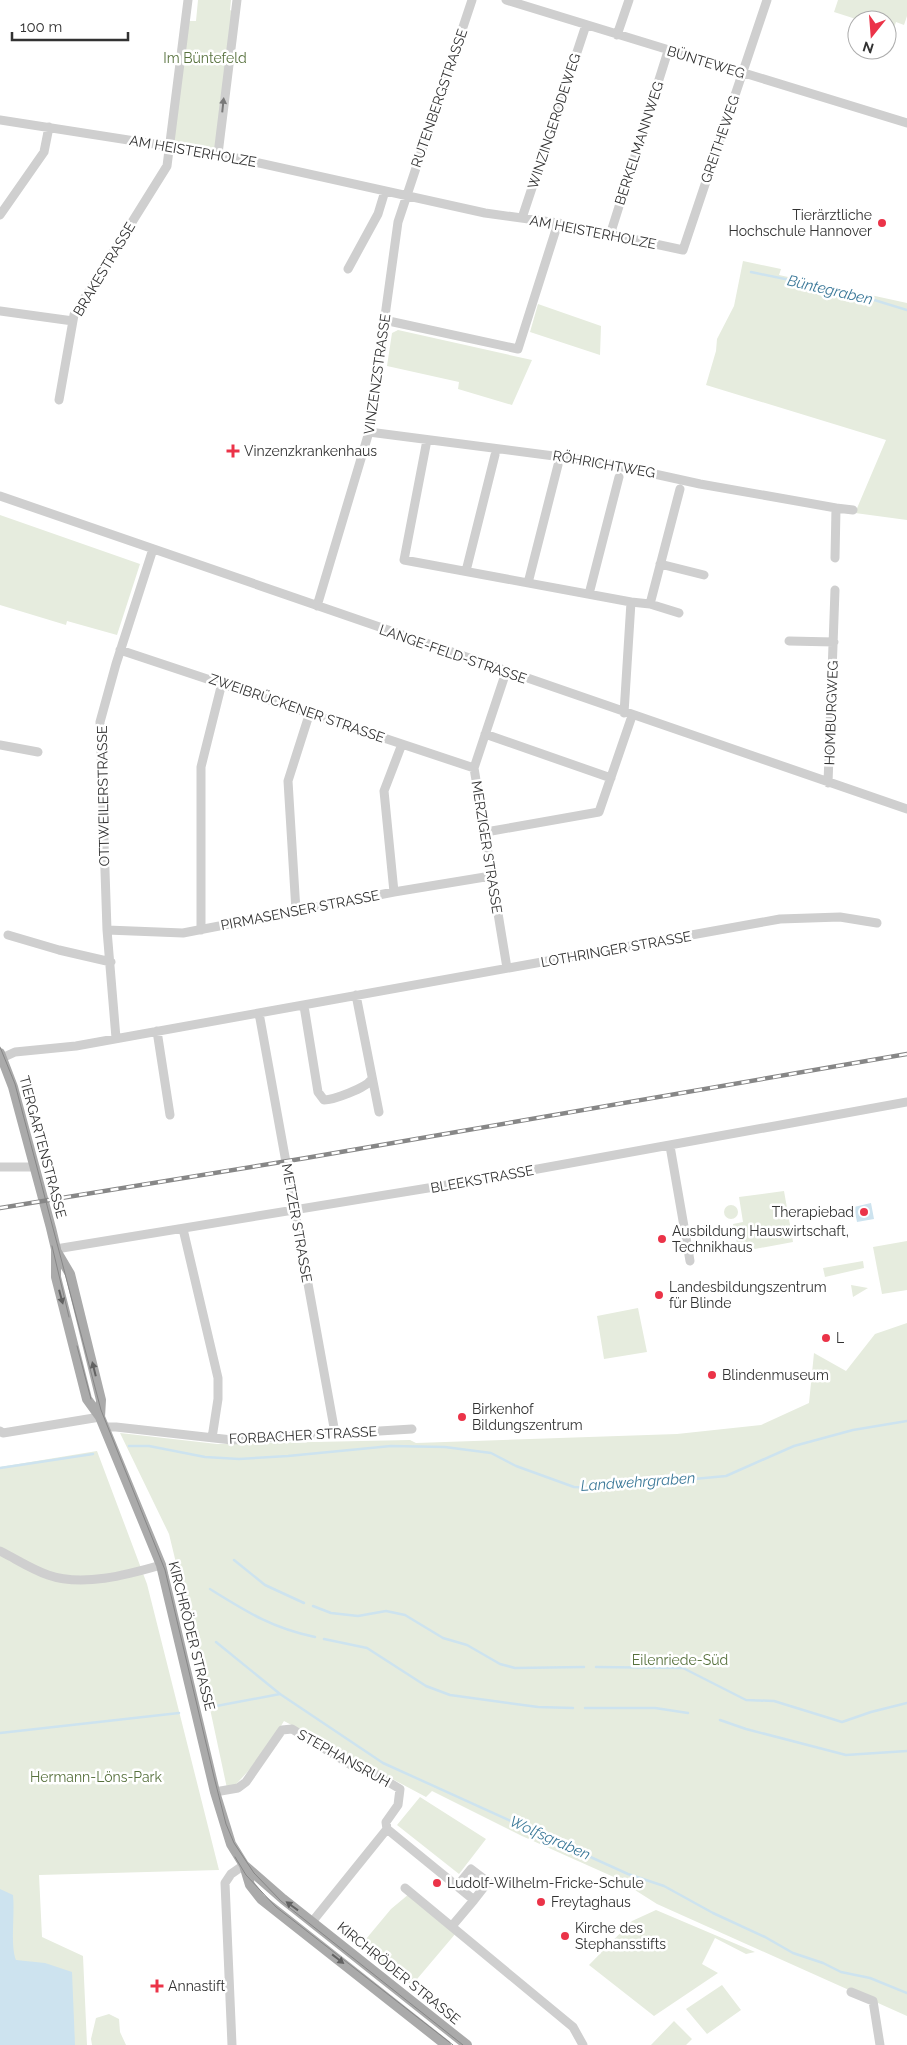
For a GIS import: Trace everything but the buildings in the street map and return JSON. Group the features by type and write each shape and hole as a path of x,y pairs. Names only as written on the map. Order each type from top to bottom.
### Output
{"main road":[{"name":"TIERGARTENSTRASSE","path":"1,1056 13,1087 56,1249 71,1278 101,1400 100,1417"},
{"name":"KIRCHRÖDER STRASSE","path":"100,1417 146,1524 161,1565 215,1792 231,1844 244,1865 250,1885 261,1899 446,2045"},
{"name":"KIRCHRÖDER STRASSE","path":"244,1865 312,1922 467,2045"}],"street":[{"name":"BRAKESTRASSE","path":"59,400 74,315 167,166 168,146 188,0"},
{"path":"218,154 237,0"},
{"name":"RUTENBERGSTRASSE","path":"406,195 472,0"},
{"name":"BÜNTEWEG","path":"506,0 907,123"},
{"path":"617,35 629,0"},
{"name":"GREITHEWEG","path":"683,250 767,0"},
{"name":"WINZINGERODEWEG","path":"522,218 586,25"},
{"name":"BERKELMANNWEG","path":"610,235 668,51"},
{"name":"AM HEISTERHOLZE","path":"0,120 218,154 485,213 558,223 683,250"},
{"path":"0,215 44,152 49,127"},
{"path":"348,269 378,214 385,191"},
{"name":"VINZENZSTRASSE","path":"317,606 369,432 398,222 406,195"},
{"path":"384,320 518,349 558,223"},
{"path":"0,311 73,321"},
{"name":"RÖHRICHTWEG","path":"369,432 559,455 615,464 710,486 853,510"},
{"path":"427,440 404,560 650,604 679,612"},
{"path":"466,571 495,455"},
{"path":"528,583 558,465"},
{"path":"589,594 619,477"},
{"path":"650,604 680,489"},
{"name":"LANGE-FELD-STRASSE","path":"0,496 907,809"},
{"path":"835,558 836,508"},
{"name":"OTTWEILERSTRASSE","path":"116,1038 107,930 100,722 120,650 153,549"},
{"path":"660,564 704,575"},
{"name":"HOMBURGWEG","path":"828,783 834,642 834,590"},
{"path":"486,832 599,812 611,778 628,714 631,602"},
{"name":"HOMBURGWEG","path":"789,641 834,642"},
{"name":"ZWEIBRÜCKENER STRASSE","path":"120,650 474,768"},
{"name":"MERZIGER STRASSE","path":"506,672 474,768 507,968"},
{"path":"201,930 200,767 222,683"},
{"path":"296,912 288,781 310,712"},
{"path":"485,734 611,778"},
{"path":"394,892 384,791 402,744"},
{"path":"0,745 38,752"},
{"name":"PIRMASENSER STRASSE","path":"107,930 183,934 394,892 492,876"},
{"name":"LOTHRINGER STRASSE","path":"1,1056 15,1052 76,1046 304,1006 780,919 840,917 877,923"},
{"path":"8,935 59,950 111,962"},
{"path":"356,995 379,1112"},
{"path":"304,1006 318,1092 324,1100 369,1084 372,1080"},
{"name":"METZER STRASSE","path":"259,1013 335,1433"},
{"path":"157,1031 170,1115"},
{"name":"BLEEKSTRASSE","path":"56,1249 295,1211 670,1146 907,1102"},
{"path":"670,1146 690,1261"},
{"path":"0,1167 35,1168"},
{"path":"183,1229 218,1378 218,1399 212,1438"},
{"path":"0,1431 3,1433 100,1417"},
{"name":"FORBACHER STRASSE","path":"104,1428 116,1427 232,1440 412,1429"},
{"path":"0,1551 35,1570 65,1579 100,1578 161,1565"},
{"name":"STEPHANSRUH","path":"215,1792 238,1788 246,1782 282,1730 292,1729 352,1765 370,1770 400,1789 398,1805 386,1822 387,1829 312,1922"},
{"path":"387,1829 474,1900"},
{"path":"232,2045 225,1883 231,1874 244,1865"},
{"path":"452,1926 488,1882 471,1869 457,1886"},
{"path":"405,1888 573,2027 583,2045"},
{"path":"851,1992 872,2002 880,2045"}],"green space":[{"name":"Im Büntefeld","path":"198,0 231,0 230,10 232,11 216,152 171,142 189,21 196,21"},
{"path":"838,0 907,0 907,16 904,25 897,22 897,10 847,10 847,16 834,12"},
{"path":"743,261 781,269 779,275 907,303 907,520 855,513 886,440 706,385 716,351 717,339 734,306"},
{"path":"538,304 601,326 600,355 530,332"},
{"path":"398,330 532,360 512,405 458,389 459,382 387,366 392,333"},
{"path":"0,515 140,564 117,635 67,621 66,625 0,605"},
{"path":"784,1191 793,1242 739,1252 733,1224 743,1222 739,1197"},
{"path":"728,1205 734,1205 738,1212 734,1219 728,1219 724,1215 724,1209"},
{"path":"907,1241 907,1290 882,1294 873,1247"},
{"path":"863,1261 864,1268 825,1277 823,1268"},
{"path":"851,1285 868,1288 853,1297"},
{"path":"638,1308 647,1352 604,1359 597,1316"},
{"name":"Eilenriede-Süd","path":"907,1323 907,2016 657,1904 616,1878 522,1836 432,1791 426,1797 284,1721 263,1755 228,1793 200,1662 169,1534 120,1433 217,1444 410,1440 416,1443 677,1434 761,1425 809,1403 814,1353 846,1371 875,1334"},
{"name":"Hermann-Löns-Park","path":"97,1451 147,1584 219,1870 39,1875 42,1937 83,1956 87,2045 0,2045 0,1467"},
{"path":"420,1797 486,1839 459,1874 397,1825"},
{"path":"409,1894 456,1933 412,1985 361,1945 391,1909"},
{"path":"656,1910 755,1952 746,1954 715,1938 702,1964 718,1973 654,2016 589,1965 632,1921"},
{"path":"722,1985 741,2010 707,2034 686,2009"},
{"path":"109,2014 119,2019 120,2032 126,2045 92,2045 91,2039 96,2018"},
{"path":"674,2021 692,2039 686,2045 651,2045"}],"water":[{"name":"Therapiebad","path":"871,1203 874,1219 857,1222 854,1207"},
{"path":"0,1889 13,1895 13,1946 16,1960 45,1963 72,1972 75,2045 0,2045"}],"waterway":[{"name":"Büntegraben","path":"751,272 848,292 907,310"},
{"name":"Landwehrgraben","path":"129,1446 149,1446 205,1457 239,1459 391,1446 445,1447 491,1453 516,1466 574,1487 597,1488 726,1476 794,1446 853,1430 907,1421"},
{"name":"Landwehrgraben","path":"0,1468 93,1454"},
{"path":"234,1560 265,1585 304,1603"},
{"path":"210,1589 248,1612 273,1624 315,1637"},
{"path":"313,1606 331,1613 358,1616 386,1611 405,1615 443,1638 467,1645 500,1664 515,1668 584,1667"},
{"path":"324,1639 367,1648 426,1686 450,1695 538,1707 573,1708"},
{"name":"Wolfsgraben","path":"216,1642 280,1694 383,1763 628,1874 664,1886 793,1953 823,1963 841,1972 870,1978 907,1993"},
{"path":"596,1667 683,1668 746,1700 774,1701 842,1722 907,1703"},
{"path":"211,1707 280,1694"},
{"path":"585,1708 655,1708 688,1713"},
{"path":"0,1733 179,1713"},
{"path":"720,1720 746,1729 846,1755 907,1751"}],"tram line":[{"path":"0,1047 15,1084 101,1410 165,1570 214,1777 226,1824 234,1843 254,1873 281,1901 463,2045"},
{"path":"52,1246 69,1317"},
{"path":"77,1346 91,1399"},
{"path":"235,1857 246,1875 276,1907 453,2045"}],"railway":[{"path":"0,1208 306,1158 907,1054"}],"place":[{"name":"Tierärztliche Hochschule Hannover","path":"882,223"},
{"name":"Vinzenzkrankenhaus","path":"233,451"},
{"name":"Therapiebad","path":"864,1212"},
{"name":"Ausbildung Hauswirtschaft, Technikhaus","path":"662,1239"},
{"name":"Landesbildungszentrum für Blinde","path":"659,1295"},
{"name":"L","path":"826,1338"},
{"name":"Blindenmuseum","path":"712,1375"},
{"name":"Birkenhof Bildungszentrum","path":"462,1417"},
{"name":"Ludolf-Wilhelm-Fricke-Schule","path":"437,1883"},
{"name":"Freytaghaus","path":"541,1902"},
{"name":"Kirche des Stephansstifts","path":"565,1936"},
{"name":"Annastift","path":"157,1986"}]}
